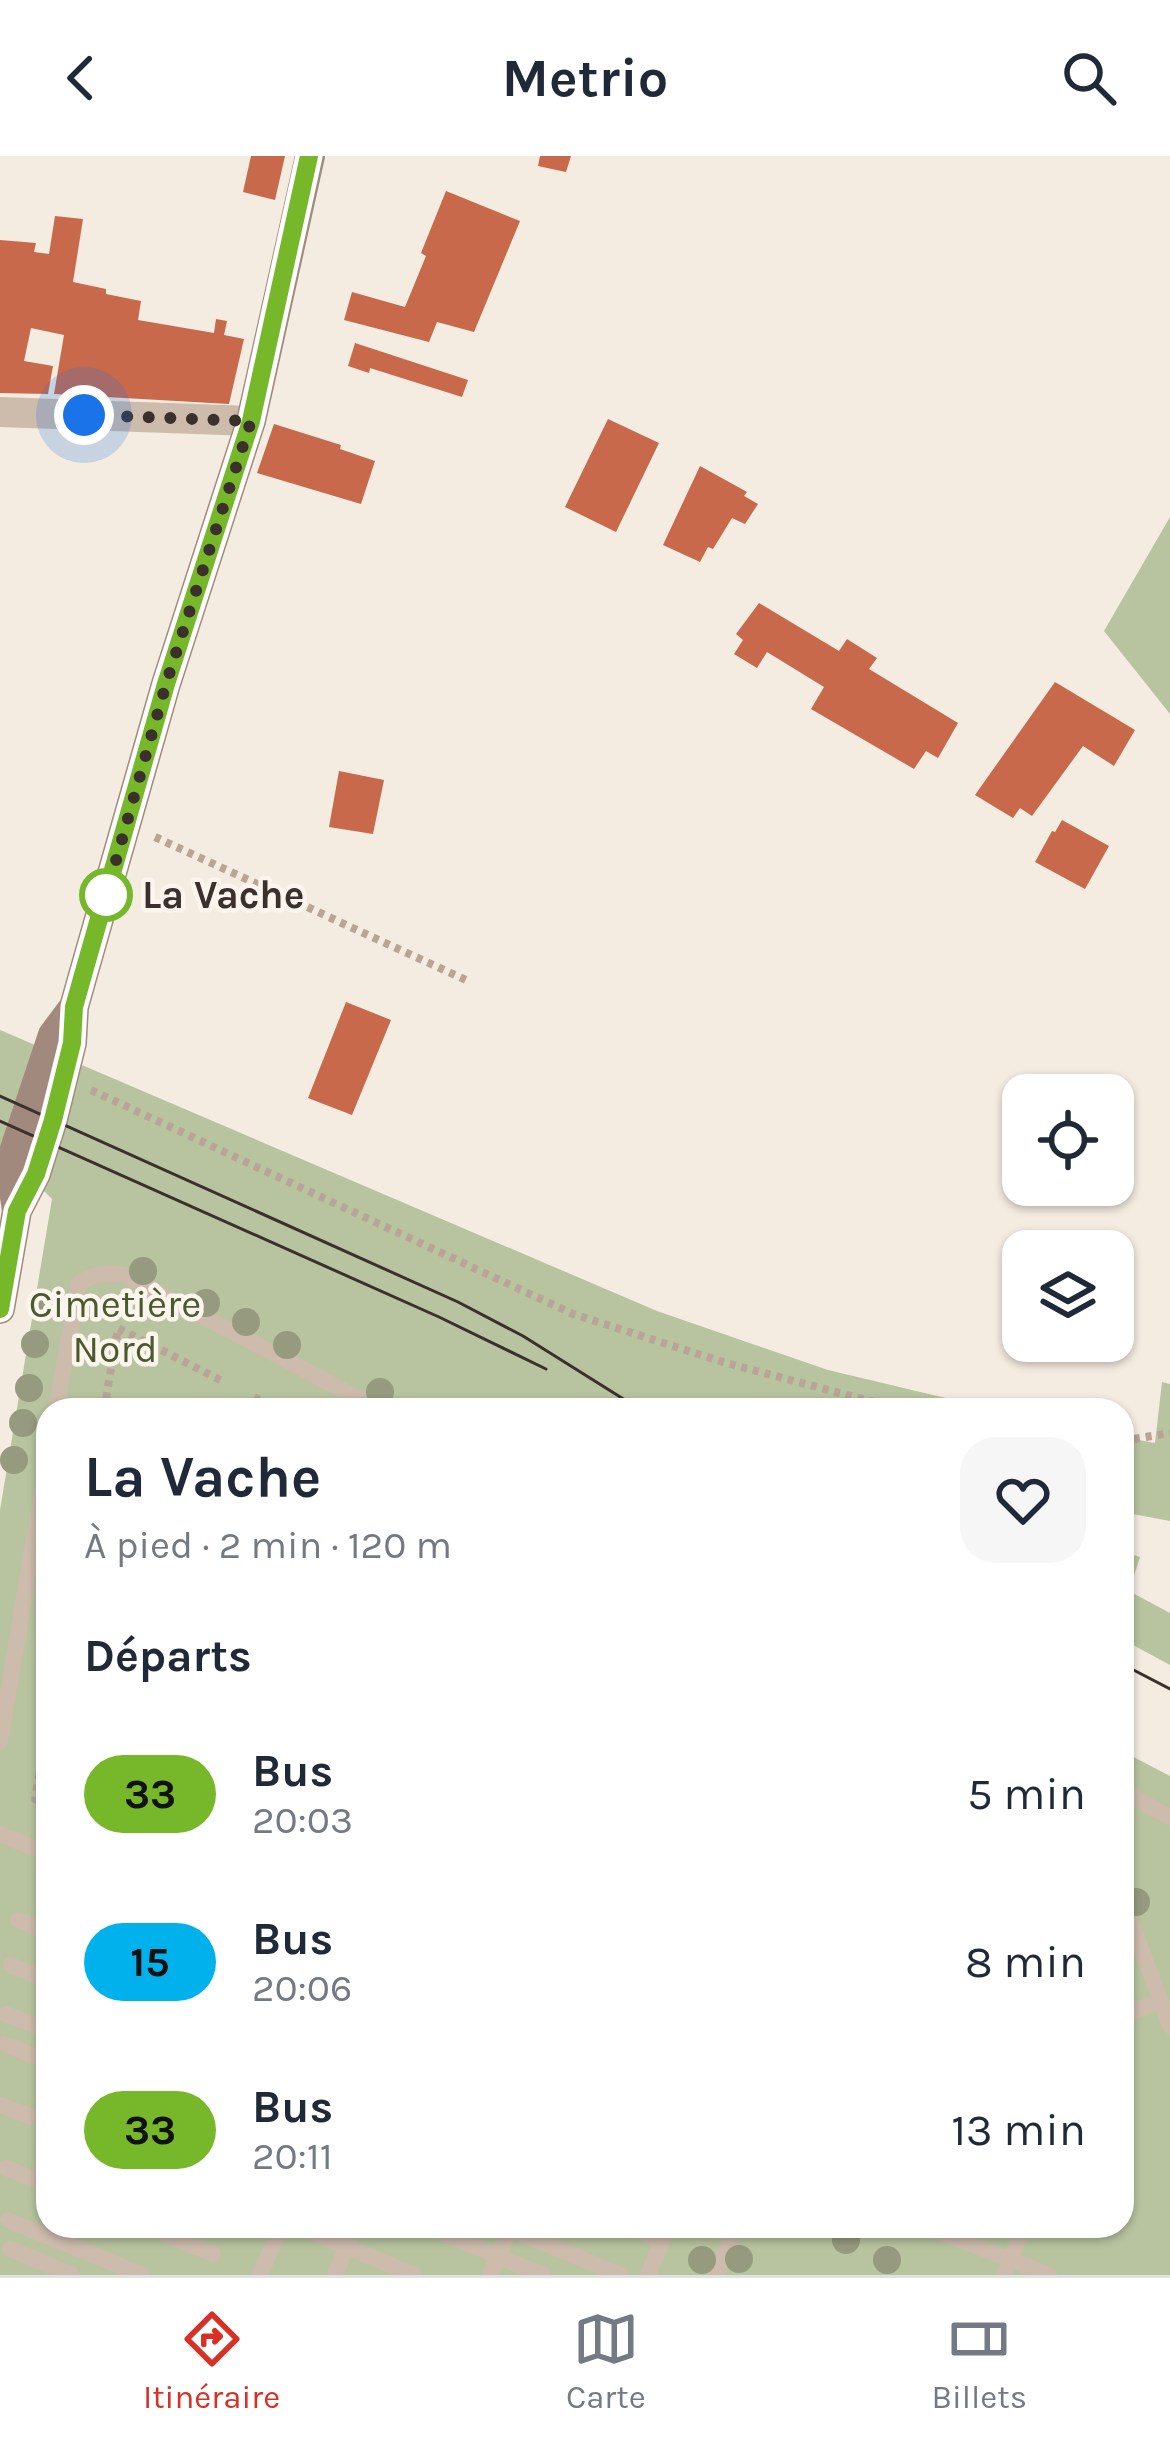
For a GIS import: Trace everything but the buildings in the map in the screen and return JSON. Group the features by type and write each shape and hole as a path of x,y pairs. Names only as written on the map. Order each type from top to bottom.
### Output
{"street":[{"path":"9,1210 36,1174 64,1078 74,1007 125,827 251,421 310,156"},
{"path":"0,412 251,421"},
{"path":"0,1310 15,1149 53,1035 74,1007"}],"lane":[{"path":"58,1398 79,1283 106,1273 124,1276 358,1398"},
{"path":"0,1742 36,1526"},
{"path":"29,1567 36,1570"},
{"path":"1134,1798 1170,1817"},
{"path":"0,1834 36,1850"},
{"path":"18,1920 36,1927"},
{"path":"1134,1930 1170,2026"},
{"path":"11,1965 36,1976"},
{"path":"1134,2011 1161,2001"},
{"path":"6,2014 36,2026"},
{"path":"5,2044 36,2057"},
{"path":"0,2105 36,2118"},
{"path":"6,2168 36,2180"},
{"path":"8,2220 36,2227"},
{"path":"49,2271 62,2238"},
{"path":"72,2238 142,2275"},
{"path":"175,2238 214,2254"},
{"path":"260,2275 276,2238"},
{"path":"325,2238 414,2275"},
{"path":"334,2275 350,2238"},
{"path":"455,2238 543,2275"},
{"path":"490,2275 504,2238"},
{"path":"534,2238 620,2275"},
{"path":"648,2275 663,2238"},
{"path":"716,2275 731,2238"},
{"path":"949,2238 1007,2267 1049,2275"},
{"path":"1007,2267 1019,2238"},
{"path":"10,2249 49,2271 72,2275"}],"path":[{"path":"125,827 171,843 468,981"},
{"path":"64,1078 573,1315 859,1398"},
{"path":"106,1398 118,1328 255,1398"},
{"path":"1134,1439 1170,1433"}],"green space":[{"path":"1170,517 1170,714 1104,631"},
{"name":"Cimetière Nord","path":"0,1030 657,1311 828,1370 946,1398 36,1398 36,2238 1134,2238 1134,1757 1170,1776 1170,2275 0,2275 0,1510 52,1199 0,1147"},
{"path":"1162,1382 1170,1384 1170,1521 1134,1514 1134,1439 1155,1443"},
{"path":"1134,1594 1170,1613 1170,1665 1134,1646"}],"tram line":[{"path":"0,1096 458,1302 622,1398"},
{"path":"0,1121 546,1369"},
{"path":"1134,1670 1170,1689"}],"bus line":[{"name":"33","path":"0,1309 17,1211 36,1174 53,1120 83,975 166,684 251,421 309,156"}],"place":[{"name":"La Vache","path":"106,895"}],"route":[{"path":"84,415 251,421 166,684 102,910 106,895"}]}
